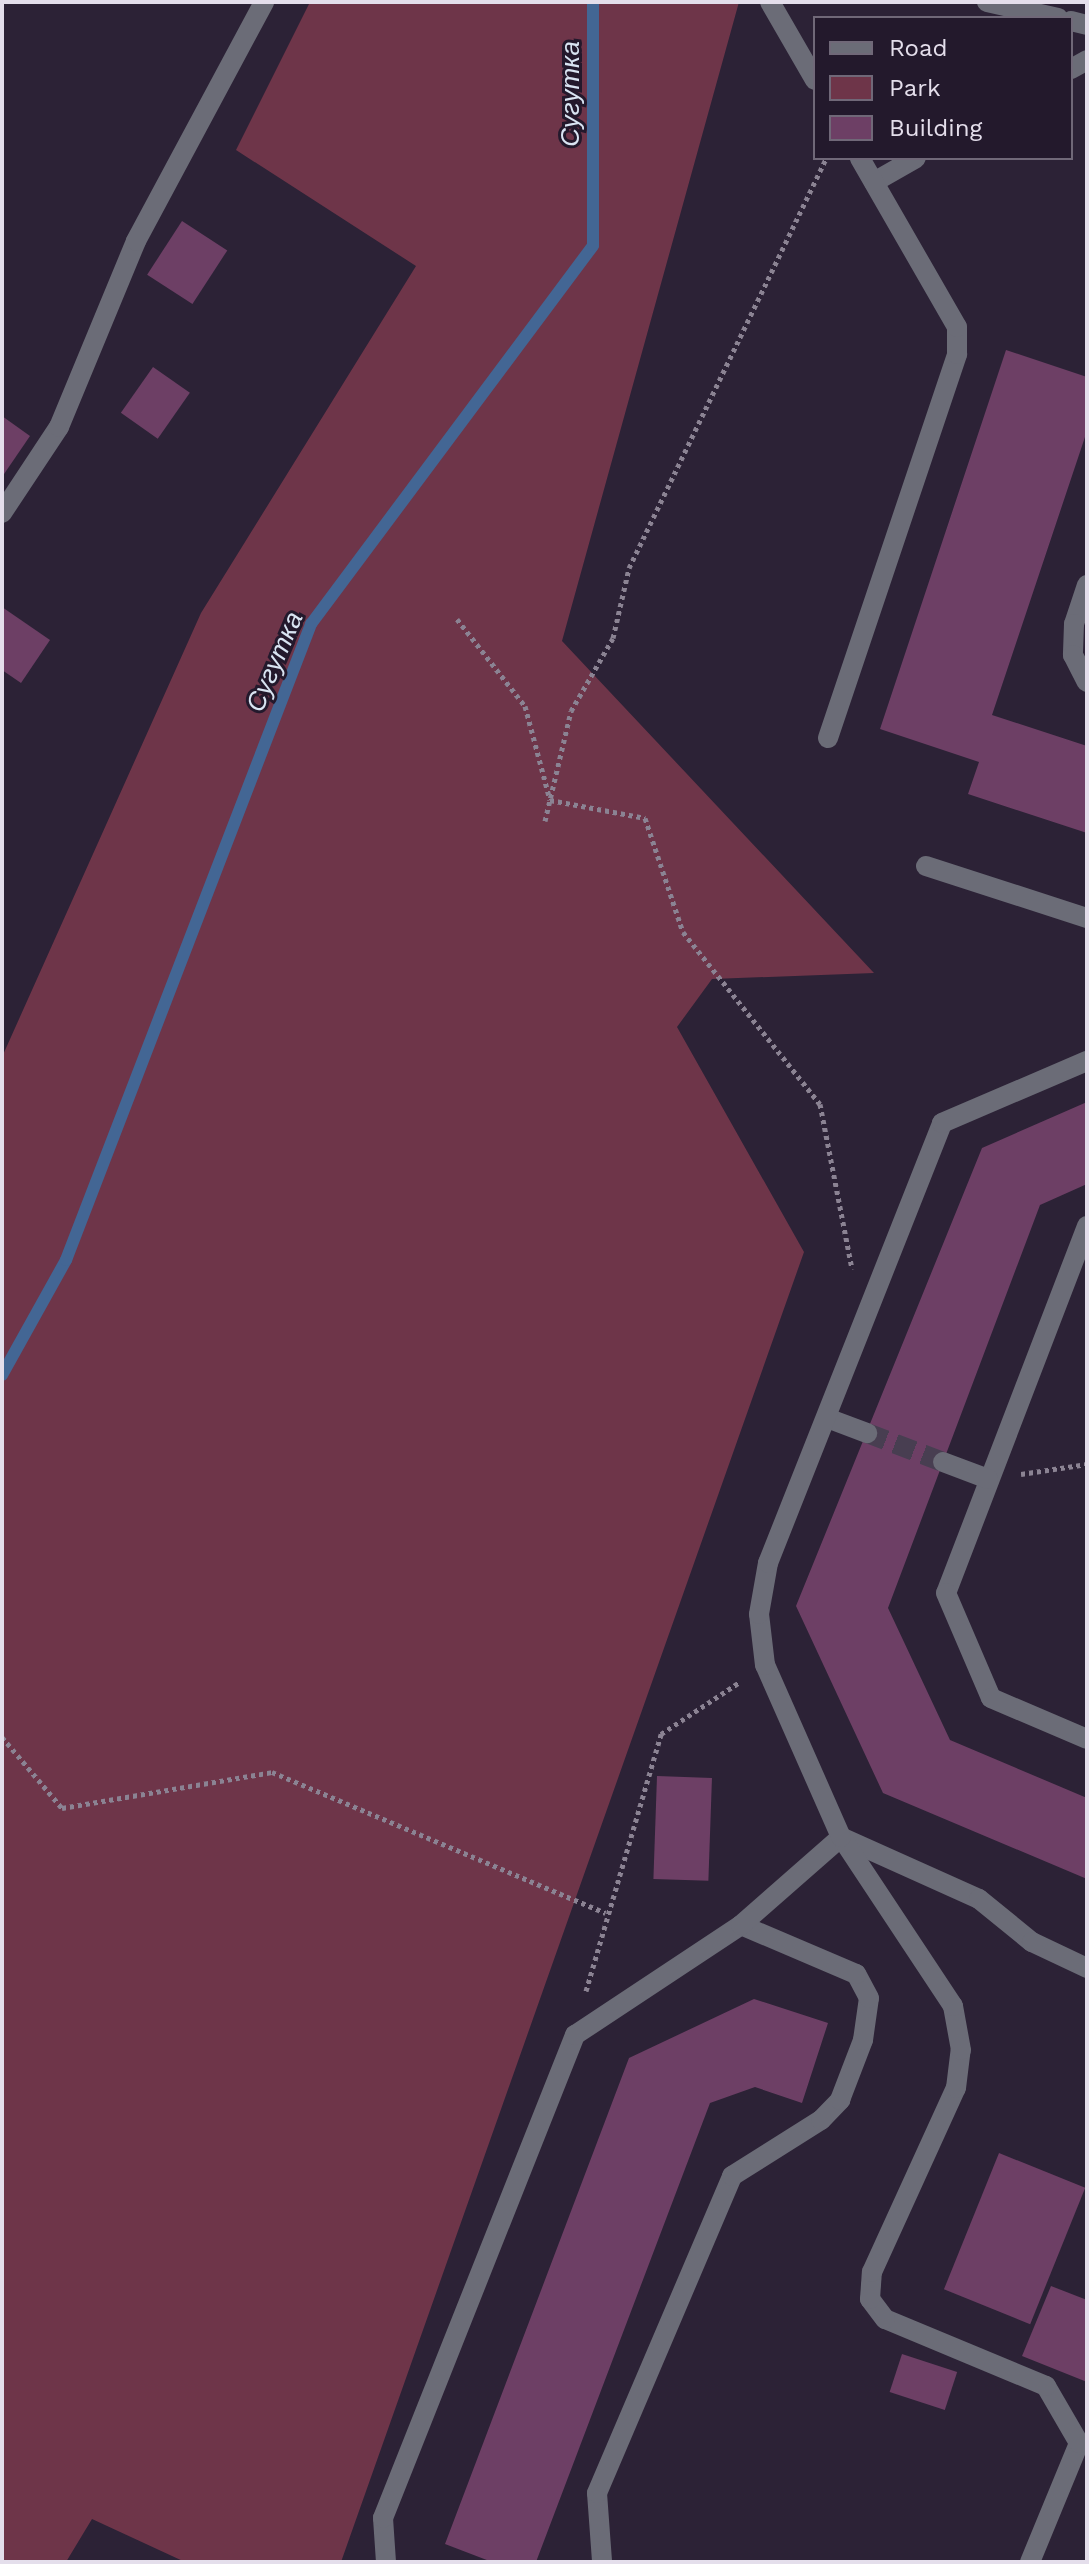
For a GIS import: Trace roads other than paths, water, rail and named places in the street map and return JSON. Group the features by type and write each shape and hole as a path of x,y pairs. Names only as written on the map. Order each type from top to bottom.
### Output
{"lane":[{"path":"2,513 59,427 136,241 264,2"},
{"path":"770,2 813,77"},
{"path":"987,2 1049,16"},
{"path":"828,738 957,354 957,327 861,160"},
{"path":"874,182 912,160"},
{"path":"1087,585 1074,624 1073,655 1087,682"},
{"path":"926,866 1087,918"},
{"path":"1030,2562 1079,2443 1046,2386 885,2319 870,2299 872,2272 956,2088 961,2050 953,2006 841,1837 765,1665 759,1614 768,1563 942,1123 1087,1061"},
{"path":"1087,1226 946,1593 991,1698 1087,1739"},
{"path":"827,1418 867,1433"},
{"path":"943,1462 988,1479"},
{"path":"386,2562 383,2518 575,2035 741,1925 841,1837"},
{"path":"841,1837 979,1899 1032,1942 1087,1968"},
{"path":"603,2562 597,2493 732,2176 821,2120 840,2100 863,2040 869,1998 856,1974 741,1925"}],"waterway":[{"name":"Сугутка","path":"2,1375 66,1260 311,624 593,245 593,2"}],"tunnel":[{"path":"867,1433 943,1462"}]}
